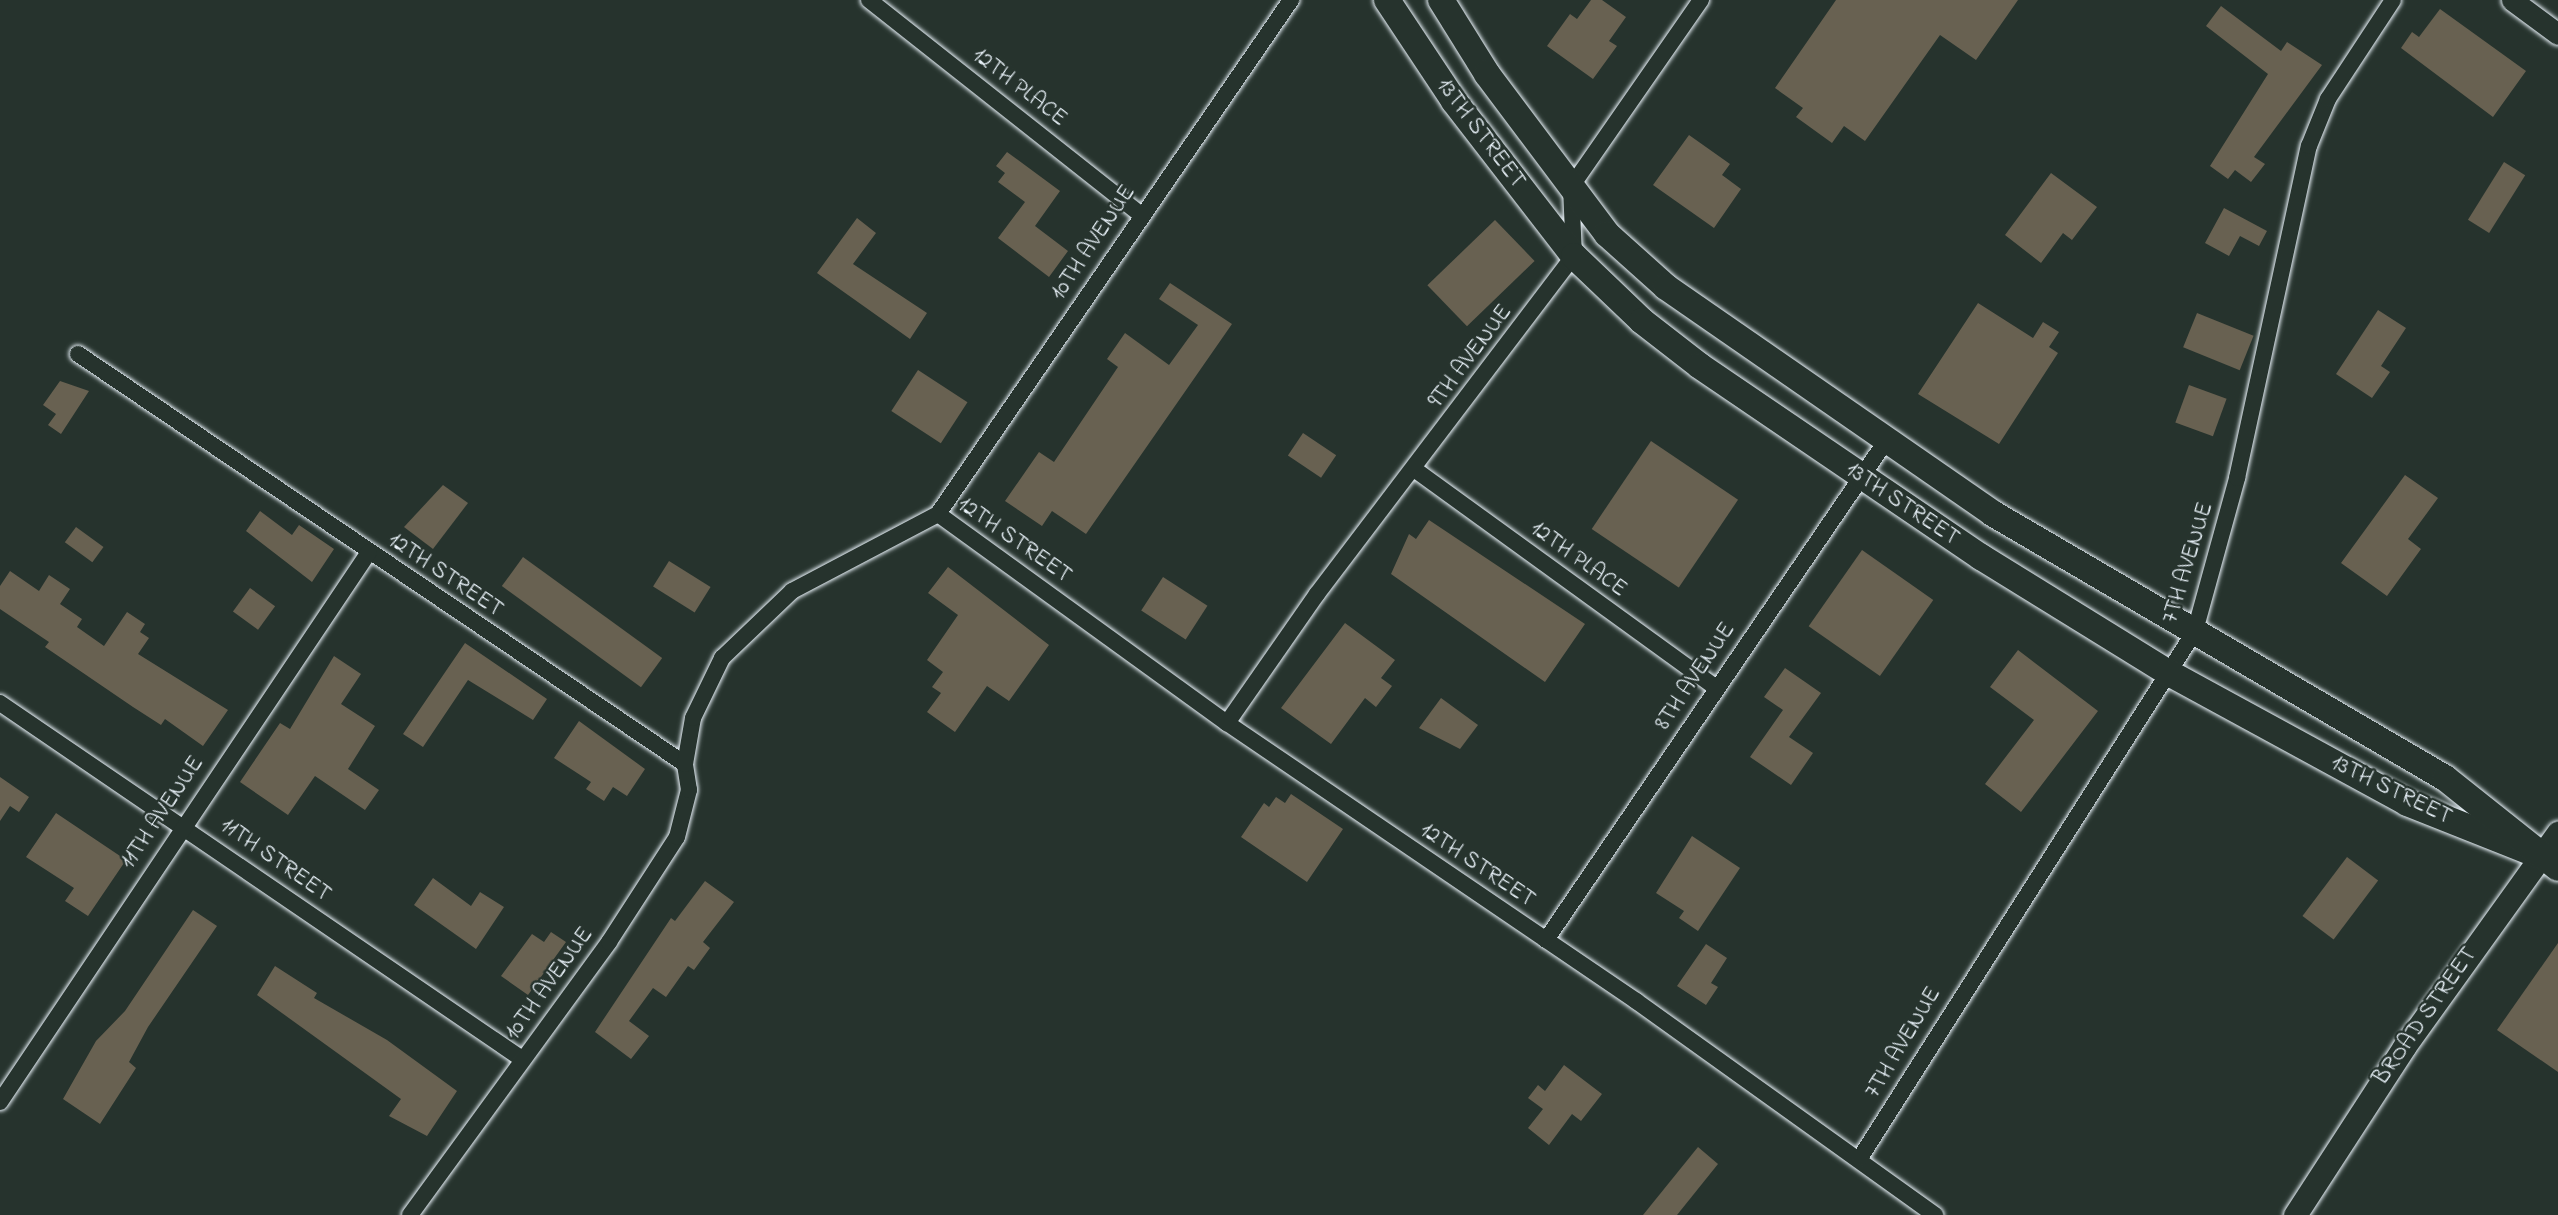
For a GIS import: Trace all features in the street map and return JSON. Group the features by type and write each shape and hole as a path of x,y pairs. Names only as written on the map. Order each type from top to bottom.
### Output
{"main road":[{"name":"13TH STREET","path":"1387,0 1454,101 1574,256 1690,358 1860,477 2169,673 2407,803 2549,862"},
{"name":"13TH STREET","path":"1441,0 1571,187 1607,234 1667,287 1886,441 2094,576 2195,631 2445,778 2549,862"},
{"name":"BROAD STREET","path":"2276,1215 2296,1209 2549,862 2558,833"}],"street":[{"name":"12TH PLACE","path":"869,0 1140,214"},
{"name":"10TH AVENUE","path":"938,514 1140,214 1291,0"},
{"path":"1574,256 1571,187 1701,0"},
{"name":"7TH AVENUE","path":"1860,1158 2195,631 2237,478 2309,146 2328,99 2393,0"},
{"path":"2512,0 2558,34"},
{"name":"9TH AVENUE","path":"1227,723 1574,256"},
{"name":"12TH STREET","path":"78,354 685,764 701,695 722,659 756,622 792,591 938,514 1227,723 1860,1158 1935,1215"},
{"name":"8TH AVENUE","path":"1546,940 1886,441"},
{"name":"12TH PLACE","path":"1414,469 1716,688"},
{"name":"11TH AVENUE","path":"0,1102 182,824 369,552"},
{"name":"11TH STREET","path":"0,703 182,824 522,1059"},
{"name":"10TH AVENUE","path":"410,1215 677,837 689,790 685,764"}],"building":[{"path":"1591,0 1602,0 1626,17 1609,41 1617,46 1593,79 1547,46 1570,14 1577,19"},
{"path":"1836,0 2018,0 1976,60 1940,35 1865,141 1844,126 1832,143 1796,117 1803,108 1775,88"},
{"path":"2221,6 2281,51 2287,42 2322,65 2254,157 2265,164 2251,182 2235,170 2228,179 2210,166 2268,74 2206,26"},
{"path":"2440,9 2526,71 2493,117 2401,48 2412,32 2419,37"},
{"path":"1689,135 1730,164 1722,175 1741,189 1714,228 1653,185"},
{"path":"1007,152 1060,191 1035,226 1068,251 1049,277 998,238 1025,202 998,182 1005,173 996,166"},
{"path":"2504,162 2525,175 2489,233 2468,220"},
{"path":"2051,173 2097,207 2072,240 2063,233 2041,263 2005,235"},
{"path":"2224,208 2267,231 2259,246 2240,236 2229,256 2205,243"},
{"path":"857,218 876,233 853,264 927,313 910,339 817,273"},
{"path":"1495,220 1535,261 1467,326 1427,285"},
{"path":"1170,283 1232,324 1086,534 1052,511 1042,526 1005,501 1039,452 1054,462 1118,367 1107,359 1125,333 1169,365 1198,325 1159,299"},
{"path":"1978,303 2033,338 2043,322 2059,332 2049,347 2058,353 1999,444 1918,394"},
{"path":"2378,310 2406,328 2381,366 2390,372 2372,398 2336,374"},
{"path":"2197,313 2254,336 2240,370 2183,347"},
{"path":"918,370 967,402 941,443 891,411"},
{"path":"60,381 89,391 61,434 48,425 56,414 43,405"},
{"path":"2189,385 2227,399 2213,436 2175,423"},
{"path":"1303,433 1336,455 1321,478 1288,455"},
{"path":"1651,441 1738,500 1679,588 1592,529"},
{"path":"2405,475 2438,498 2408,539 2421,549 2387,596 2341,563"},
{"path":"443,485 468,503 433,549 404,527"},
{"path":"260,511 292,535 299,525 334,549 312,582 246,531"},
{"path":"1429,520 1585,624 1545,682 1391,574 1409,534 1416,539"},
{"path":"76,527 104,547 92,562 65,542"},
{"path":"1862,550 1933,600 1880,676 1809,626"},
{"path":"523,557 662,658 641,687 502,586"},
{"path":"669,561 711,587 695,612 653,586"},
{"path":"948,567 1049,645 1009,701 987,686 955,732 927,712 941,693 932,687 943,672 927,660 958,615 928,593"},
{"path":"10,571 39,591 49,575 70,589 60,604 82,619 77,627 104,646 127,612 145,624 140,632 149,638 138,654 228,710 203,746 165,719 161,725 133,707 45,647 49,642 0,609 0,586"},
{"path":"1163,577 1207,606 1186,639 1141,611"},
{"path":"250,588 275,606 258,630 233,611"},
{"path":"1345,623 1395,660 1381,678 1392,686 1376,707 1365,698 1331,744 1281,708"},
{"path":"465,643 547,699 533,720 468,680 423,747 403,734"},
{"path":"2018,650 2098,711 2021,812 1985,784 2034,720 1990,687"},
{"path":"334,656 361,674 341,704 375,726 348,769 379,790 365,810 315,776 288,815 240,782 280,723 290,729"},
{"path":"1785,668 1821,693 1789,737 1813,753 1791,785 1750,757 1783,710 1764,697"},
{"path":"1441,698 1478,725 1460,749 1419,728"},
{"path":"579,721 645,769 627,796 613,787 604,801 586,789 591,782 554,758"},
{"path":"0,777 29,797 19,812 10,806 0,821"},
{"path":"1291,794 1343,829 1307,882 1241,837 1264,803 1269,807 1276,797 1285,803"},
{"path":"56,813 126,860 88,916 65,901 74,888 26,857"},
{"path":"1692,836 1740,868 1698,931 1679,918 1684,911 1656,893"},
{"path":"2347,857 2378,880 2334,940 2302,916"},
{"path":"433,878 471,906 480,892 504,907 476,949 414,905"},
{"path":"705,881 734,902 703,942 710,948 694,970 688,966 666,997 653,988 629,1021 649,1036 631,1059 595,1032 671,918 675,921"},
{"path":"193,910 217,926 148,1027 129,1062 136,1068 100,1124 63,1099 96,1041 125,1011"},
{"path":"551,932 566,942 528,995 501,976 532,934 544,942"},
{"path":"2558,943 2558,1072 2497,1030"},
{"path":"1706,944 1727,958 1711,983 1718,987 1706,1005 1677,986"},
{"path":"275,966 317,993 314,998 387,1040 457,1091 427,1136 389,1116 401,1099 257,995"},
{"path":"1564,1065 1602,1094 1581,1121 1572,1114 1549,1145 1528,1128 1543,1109 1528,1098 1538,1085 1545,1091"},
{"path":"1698,1147 1718,1164 1677,1215 1643,1215"}]}
